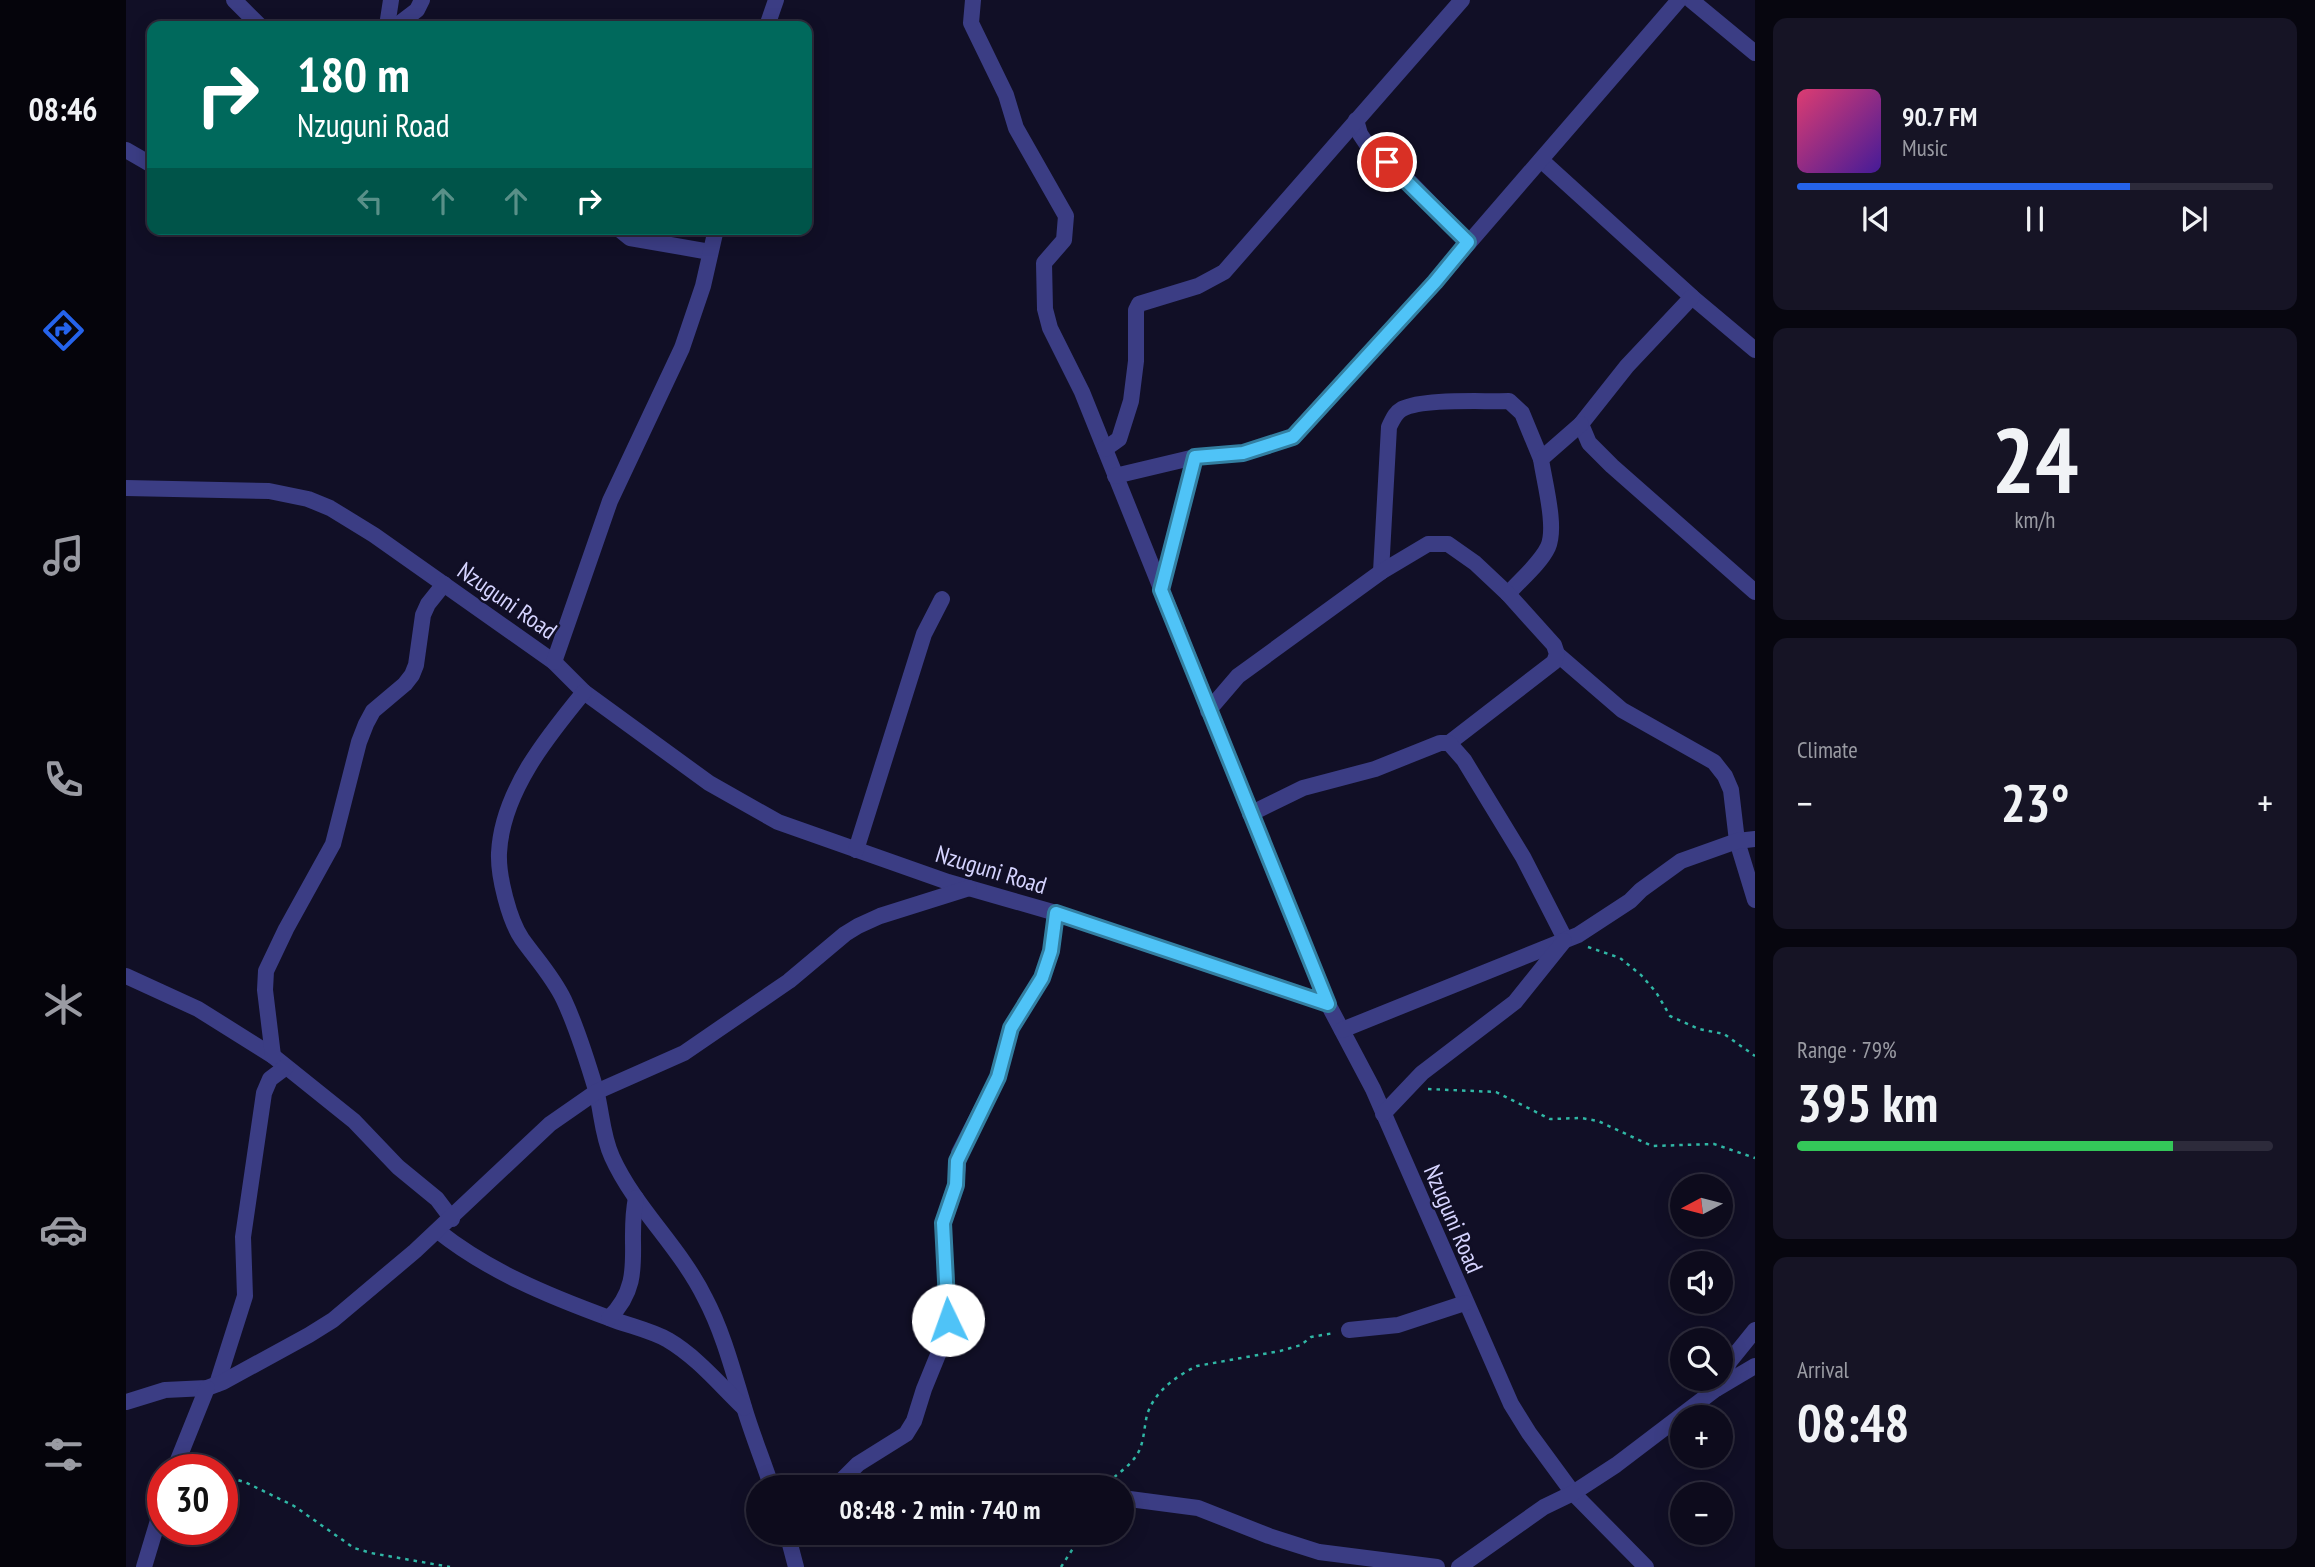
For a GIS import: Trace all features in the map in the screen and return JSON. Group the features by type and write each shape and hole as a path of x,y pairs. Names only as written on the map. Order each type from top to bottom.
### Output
{"street":[{"path":"234,0 255,21"},
{"path":"388,21 391,0"},
{"path":"403,21 417,10 422,0"},
{"path":"769,21 776,0"},
{"path":"973,0 971,23 1006,95 1016,128 1066,216 1064,240 1044,263 1045,309 1055,342 1082,392 1328,1004"},
{"path":"1105,449 1119,439 1131,401 1136,361 1136,310 1139,304 1198,286 1224,272 1462,0"},
{"path":"1115,476 1195,457 1243,453 1293,437 1435,282 1679,0"},
{"path":"1691,0 1755,53"},
{"path":"1356,120 1360,134 1368,146 1406,178 1468,242"},
{"path":"126,150 147,162"},
{"path":"1541,160 1692,298 1755,350"},
{"path":"627,235 631,238 710,252"},
{"path":"554,663 610,501 682,348 703,286 714,235"},
{"path":"1541,458 1581,424 1627,366 1692,298"},
{"path":"1381,572 1389,427 1395,415 1410,406 1509,401 1522,413 1541,458 1551,538 1547,549 1508,594"},
{"path":"1581,424 1589,443 1612,466 1755,592"},
{"path":"1161,590 1195,457"},
{"name":"Nzuguni Road","path":"126,488 269,491 308,499 330,508 444,584 554,663 584,692 709,783 778,822 969,888 1056,913 1328,1004 1373,1089 1511,1404 1573,1493 1646,1567"},
{"path":"1209,712 1237,676 1381,572 1428,544 1448,544 1475,563 1508,594 1554,645 1554,662 1449,743 1440,743 1375,769 1303,788 1250,814"},
{"path":"181,1454 212,1386 244,1296 243,1237 264,1093 280,1061 265,990 266,971 333,844 366,724 373,711 412,675 416,665 423,615 444,584"},
{"path":"856,850 924,634 942,599"},
{"path":"1556,654 1622,710 1714,762 1725,776 1731,790 1737,841 1755,900"},
{"path":"584,692 517,786 507,814 499,853 499,871 514,924 553,979 565,1002 596,1092 605,1140 636,1198 667,1236 706,1298 772,1475"},
{"path":"1449,743 1464,760 1523,857 1565,939"},
{"path":"1342,1030 1578,935 1630,901 1681,861 1737,841 1755,839"},
{"path":"126,1402 164,1390 212,1386 235,1377 333,1320 452,1219 550,1125 596,1092 684,1053 789,981 858,926 880,916 969,888"},
{"path":"848,1475 859,1464 906,1434 914,1421 944,1340 948,1320 943,1223 956,1185 959,1153 998,1077 1011,1028 1042,978 1051,951 1056,913"},
{"path":"1383,1114 1422,1073 1515,1002 1565,939"},
{"path":"126,976 198,1009 280,1061 354,1121 398,1167 437,1199 452,1219"},
{"path":"609,1318 624,1301 631,1286 632,1215 636,1198"},
{"path":"438,1231 483,1263 609,1318 670,1341 689,1355 745,1409"},
{"path":"1349,1330 1398,1325 1465,1303"},
{"path":"1733,1357 1755,1331"},
{"path":"1733,1379 1755,1366"},
{"path":"1459,1567 1544,1507 1573,1493 1616,1465 1713,1391"},
{"path":"1134,1500 1198,1508 1269,1536 1320,1552 1437,1567"},
{"path":"144,1567 151,1545"},
{"path":"790,1545 796,1567"}],"path":[{"path":"1565,939 1620,958 1656,992 1670,1016 1699,1028 1724,1034 1755,1056"},
{"path":"1408,1089 1496,1091 1550,1119 1581,1118 1598,1121 1652,1146 1714,1144 1755,1158"},
{"path":"1116,1475 1139,1451 1147,1415 1155,1397 1185,1372 1197,1366 1280,1351 1301,1345 1311,1337 1349,1330"},
{"path":"238,1480 293,1506 354,1548 450,1567"},
{"path":"1061,1567 1075,1545"}],"route":[{"path":"948,1320 942,1237 943,1223 956,1185 959,1153 998,1077 1011,1028 1042,978 1051,951 1056,913 1328,1004 1161,590 1195,457 1243,453 1293,437 1331,398 1468,242 1387,162"}]}
